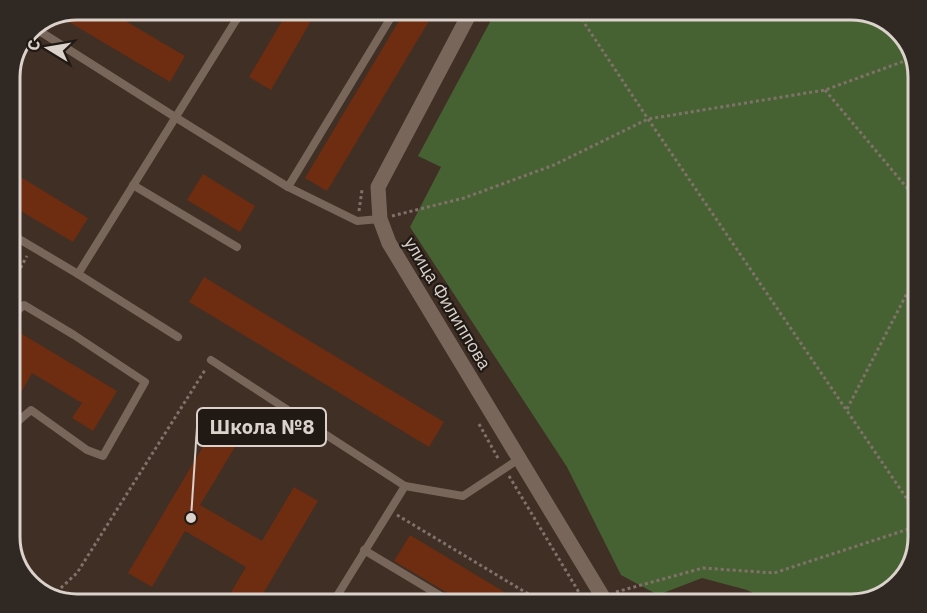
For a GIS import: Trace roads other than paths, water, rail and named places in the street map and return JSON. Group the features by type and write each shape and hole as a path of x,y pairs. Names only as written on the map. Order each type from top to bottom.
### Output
{"street":[{"name":"улица Филиппова","path":"466,20 378,188 380,219 389,243 600,594"}],"lane":[{"path":"78,274 236,20"},
{"path":"288,186 389,20"},
{"path":"41,32 288,186 357,221 380,219"},
{"path":"133,185 237,247"},
{"path":"20,239 178,337"},
{"path":"20,308 24,305 145,382 104,456 87,450 31,410 20,420"},
{"path":"211,360 405,486 463,496 519,459"},
{"path":"338,594 405,486"},
{"path":"364,550 437,594"}],"place":[{"name":"Школа №8","path":"191,518"}]}
